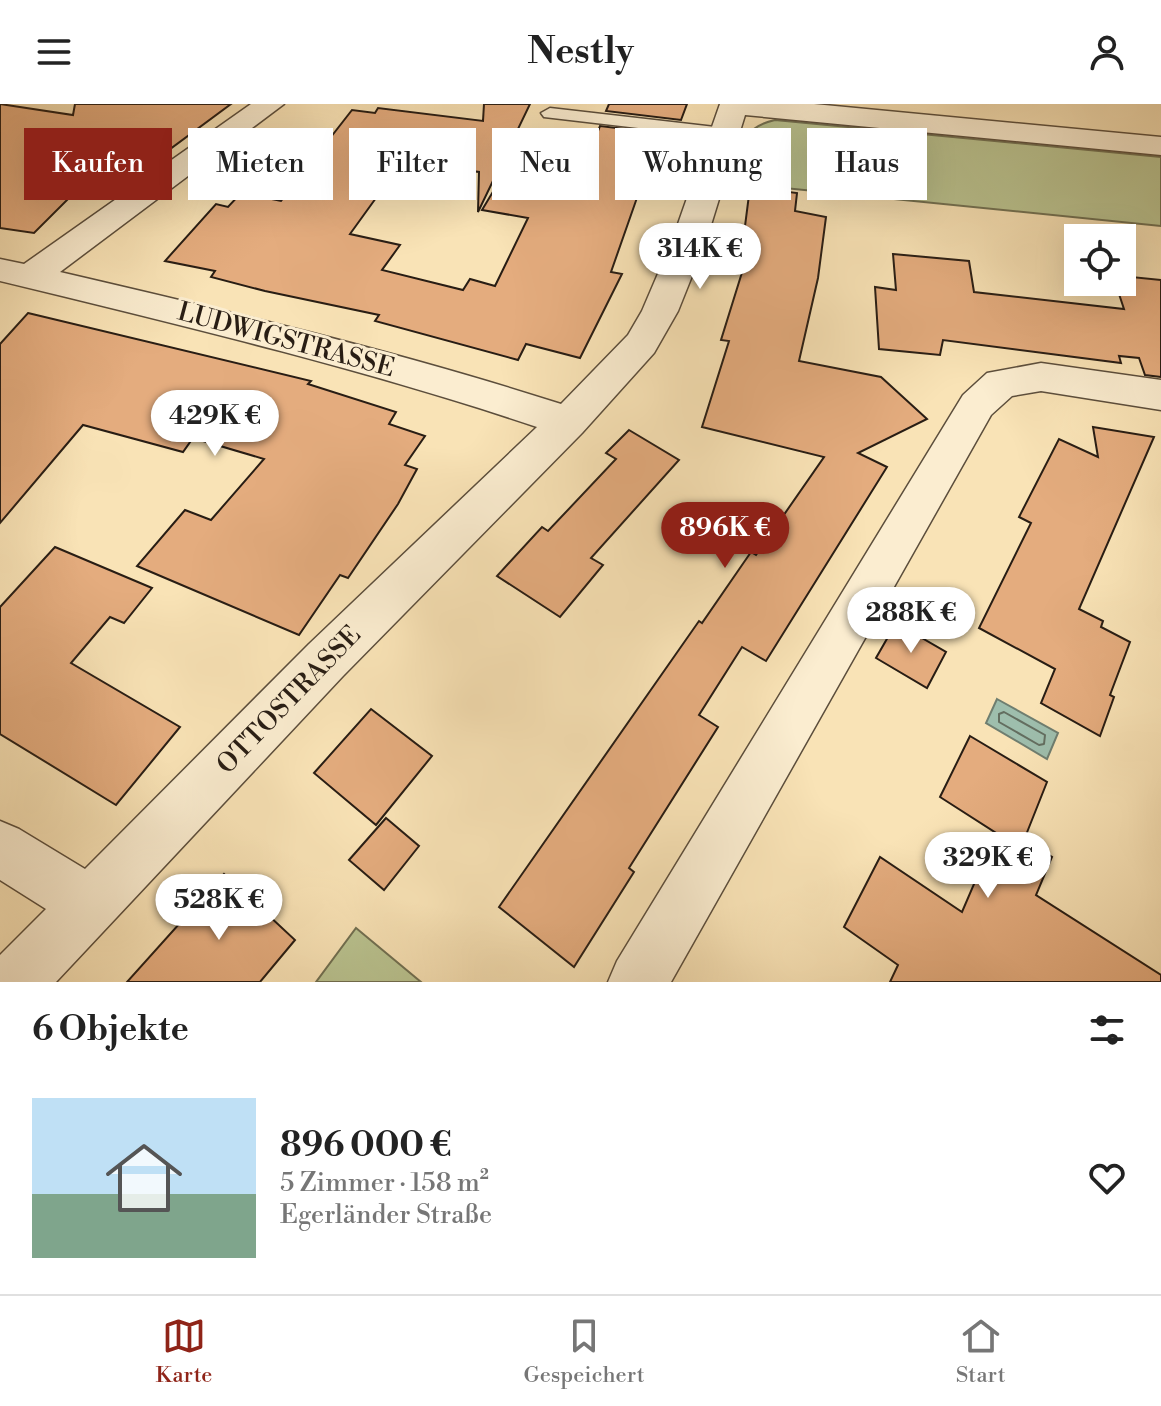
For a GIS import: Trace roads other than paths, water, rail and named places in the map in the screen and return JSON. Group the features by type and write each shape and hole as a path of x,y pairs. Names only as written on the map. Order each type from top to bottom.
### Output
{"street":[{"path":"16,273 270,104"},
{"path":"1055,104 1059,136"},
{"path":"731,114 1059,136 1161,146"},
{"name":"OTTOSTRASSE","path":"15,982 326,660 568,422 641,344 660,311 689,241 731,114"},
{"name":"LUDWIGSTRASSE","path":"16,273 256,330 477,392 568,422"},
{"path":"638,982 977,405 1001,383 1041,377 1161,395"},
{"path":"0,848 90,904"}],"lane":[{"path":"550,113 731,114"}],"water":[{"path":"997,699 1058,733 1047,759 986,723"}]}
